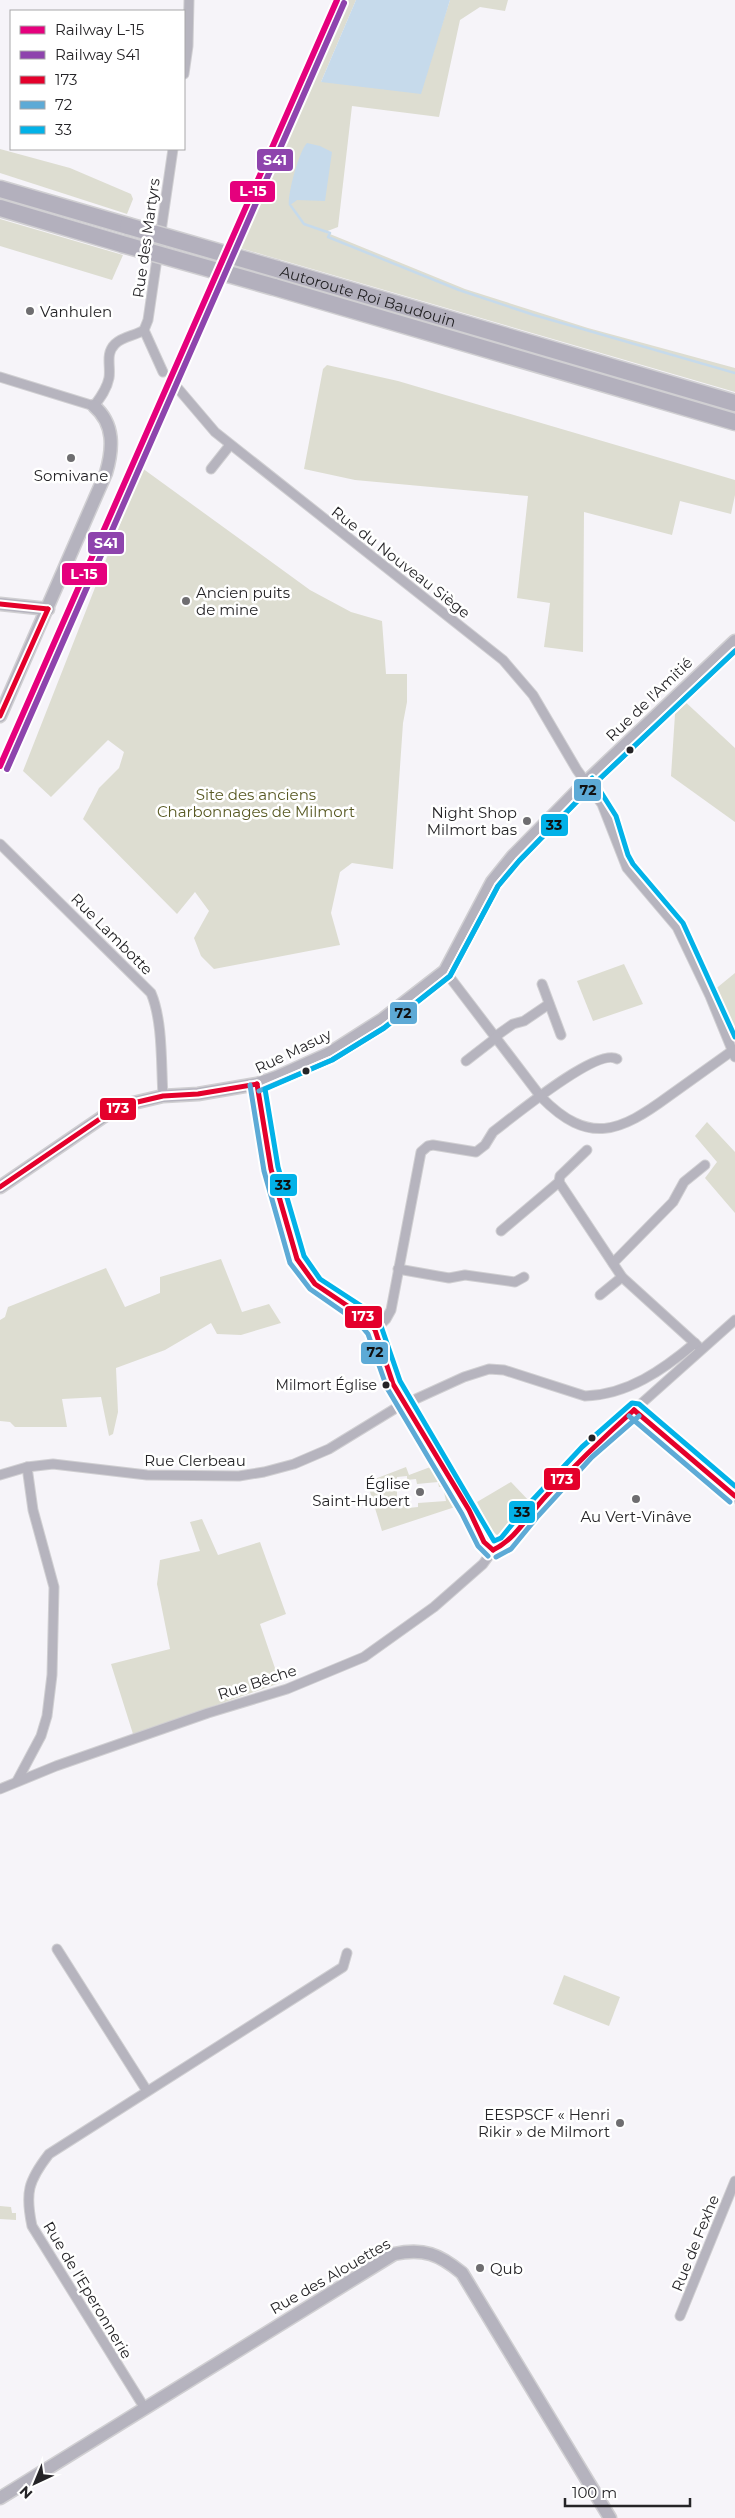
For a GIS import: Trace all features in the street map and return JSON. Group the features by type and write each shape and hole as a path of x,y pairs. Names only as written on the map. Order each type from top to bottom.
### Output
{"highway":[{"name":"Autoroute Roi Baudouin","path":"0,189 735,403"},
{"name":"Autoroute Roi Baudouin","path":"0,208 735,422"}],"street":[{"path":"185,67 188,46 189,0"},
{"name":"Rue des Martyrs","path":"144,330 148,320 173,150"},
{"path":"94,406 103,395 109,378 108,361 114,345 122,339 144,330 163,372"},
{"path":"0,377 94,406 102,412 111,435 111,454 106,473 0,716"},
{"name":"Rue du Nouveau Siège","path":"175,385 207,424 230,445 503,660 533,695 609,819 621,858 627,868 677,927 734,1054"},
{"path":"211,469 230,445"},
{"path":"0,604 48,609"},
{"name":"Rue de l'Amitié","path":"586,782 735,641"},
{"name":"Rue Masuy","path":"493,1550 484,1542 469,1510 393,1384 375,1330 364,1317 321,1290 308,1276 297,1259 271,1169 257,1084 277,1078 328,1054 379,1022 445,971 492,882 513,856 586,782"},
{"name":"Rue Lambotte","path":"0,844 151,993 155,1002 158,1024 164,1096"},
{"path":"445,971 541,1097 559,1114 588,1127 614,1128 639,1118 734,1054"},
{"path":"542,984 561,1035"},
{"path":"466,1061 513,1024 524,1021 549,1004"},
{"path":"375,1330 389,1315 421,1152 428,1146 434,1146 472,1153 485,1145 492,1132 585,1065 608,1056 617,1059"},
{"path":"0,1187 110,1112 129,1104 164,1096 198,1094 257,1084"},
{"path":"587,1150 560,1176 560,1182 622,1277 698,1346 735,1320"},
{"path":"613,1263 673,1202 684,1182 705,1164"},
{"path":"501,1231 560,1182"},
{"path":"398,1269 448,1278 465,1275 515,1282 524,1277"},
{"path":"600,1295 622,1277"},
{"name":"Rue Clerbeau","path":"0,1474 27,1467 53,1464 147,1475 239,1476 256,1473 294,1464 329,1449 406,1404 464,1377 489,1369 504,1370 585,1396 607,1393 653,1375 698,1346"},
{"name":"Rue Bêche","path":"0,1789 17,1781 208,1713 287,1689 364,1657 434,1607 483,1564 493,1550 506,1544 532,1511 586,1452 634,1410 698,1346"},
{"path":"634,1410 735,1496"},
{"path":"17,1781 41,1736 47,1716 52,1675 54,1587 36,1524 27,1467"},
{"path":"57,1949 147,2091"},
{"name":"Rue de l'Eperonnerie","path":"144,2407 32,2226 28,2205 29,2188 36,2172 50,2154 343,1967 347,1953"},
{"name":"Rue de Fexhe","path":"680,2316 735,2180"},
{"name":"Rue des Alouettes","path":"0,2498 144,2407 394,2254 412,2250 432,2254 447,2260 462,2273 610,2518"}],"green space":[{"path":"342,0 356,0 321,82 441,27 450,0 508,0 505,11 480,7 460,20 439,117 352,106 338,227 325,232 465,289 588,328 735,368 735,392 233,246"},
{"path":"0,149 70,168 131,194 133,199 127,214 0,173"},
{"path":"0,219 123,255 112,280 0,246"},
{"path":"327,365 398,381 735,480 735,495 731,514 680,501 672,535 584,512 583,652 544,647 550,603 517,598 528,496 355,480 304,469 323,369"},
{"name":"Site des anciens Charbonnages de Milmort","path":"142,468 310,590 351,612 382,621 386,674 407,674 407,702 403,723 393,869 352,863 340,872 331,913 340,945 214,969 201,956 194,938 209,911 195,892 177,914 83,819 99,788 119,768 124,752 108,740 51,797 23,771"},
{"path":"681,698 735,748 735,822 671,776 675,714 670,709"},
{"path":"624,964 643,1004 593,1021 577,981"},
{"path":"735,973 735,1041 713,991"},
{"path":"707,1122 735,1152 735,1213 705,1178 717,1162 695,1136"},
{"path":"221,1259 242,1312 269,1304 281,1323 241,1335 217,1334 211,1323 165,1350 116,1368 118,1412 113,1434 109,1436 101,1397 62,1399 67,1427 15,1427 10,1422 0,1421 0,1320 5,1317 8,1307 106,1268 125,1307 160,1293 160,1277"},
{"path":"433,1466 455,1507 382,1531 367,1482 406,1467 409,1475","holes":["407,1476 407,1480 416,1479 417,1484 438,1482 439,1487 443,1487 446,1501 418,1503 418,1507 408,1508 408,1504 402,1505 401,1500 397,1500 397,1477"]},
{"path":"511,1482 531,1503 505,1531 497,1535 491,1530 477,1502"},
{"path":"202,1519 218,1555 260,1542 286,1614 260,1624 280,1683 133,1734 111,1664 170,1649 157,1584 160,1560 200,1551 190,1522"},
{"path":"564,1975 620,1997 609,2026 553,2004"},
{"path":"0,2206 11,2207 12,2213 16,2213 16,2220 0,2219"}],"water":[{"path":"356,0 450,0 421,94 321,82"},
{"path":"307,143 320,146 332,152 325,201 297,200 289,206 294,173"}],"waterway":[{"path":"291,206 304,224 330,233 328,237 459,290 534,315 735,373"}],"rail line":[{"name":"L-15","path":"0,766 337,0"},
{"name":"S41","path":"7,769 344,3"}],"transit line":[{"name":"173","path":"0,604 48,609"},
{"name":"173","path":"0,716 48,609"},
{"name":"72","path":"259,1091 332,1060 384,1028 450,976 498,886 519,861 591,787 735,651"},
{"name":"33","path":"735,651 591,787 519,861 498,886 450,976 384,1028 332,1060 265,1089 278,1167 304,1256 320,1279 369,1311 381,1326 400,1381 494,1541 501,1538 527,1506 582,1447 632,1403 639,1404 735,1486"},
{"name":"33","path":"592,778 616,816 628,855 633,864 683,923 735,1037"},
{"name":"173","path":"257,1084 271,1169 297,1259 315,1284 364,1317 375,1330 393,1384 469,1510 484,1542 493,1550"},
{"name":"173","path":"0,1187 110,1112 129,1104 163,1096 198,1094 257,1084"},
{"name":"72","path":"250,1085 264,1171 290,1263 310,1289 359,1323 368,1334 387,1388 462,1514 478,1546 488,1556"},
{"name":"173","path":"634,1410 735,1496"},
{"name":"173","path":"493,1550 508,1540 557,1485 634,1410"},
{"name":"72","path":"629,1416 730,1502"},
{"name":"72","path":"496,1557 511,1549 538,1516 592,1457 639,1416"}],"place":[{"name":"Vanhulen","path":"30,311"},
{"name":"Somivane","path":"71,458"},
{"name":"Ancien puits de mine","path":"186,601"},
{"name":"Night Shop Milmort bas","path":"527,821"},
{"name":"Milmort Église","path":"386,1385"},
{"name":"Église Saint-Hubert","path":"420,1492"},
{"name":"Au Vert-Vinâve","path":"636,1499"},
{"name":"EESPSCF « Henri Rikir » de Milmort","path":"620,2123"},
{"name":"Qub","path":"480,2268"}]}
